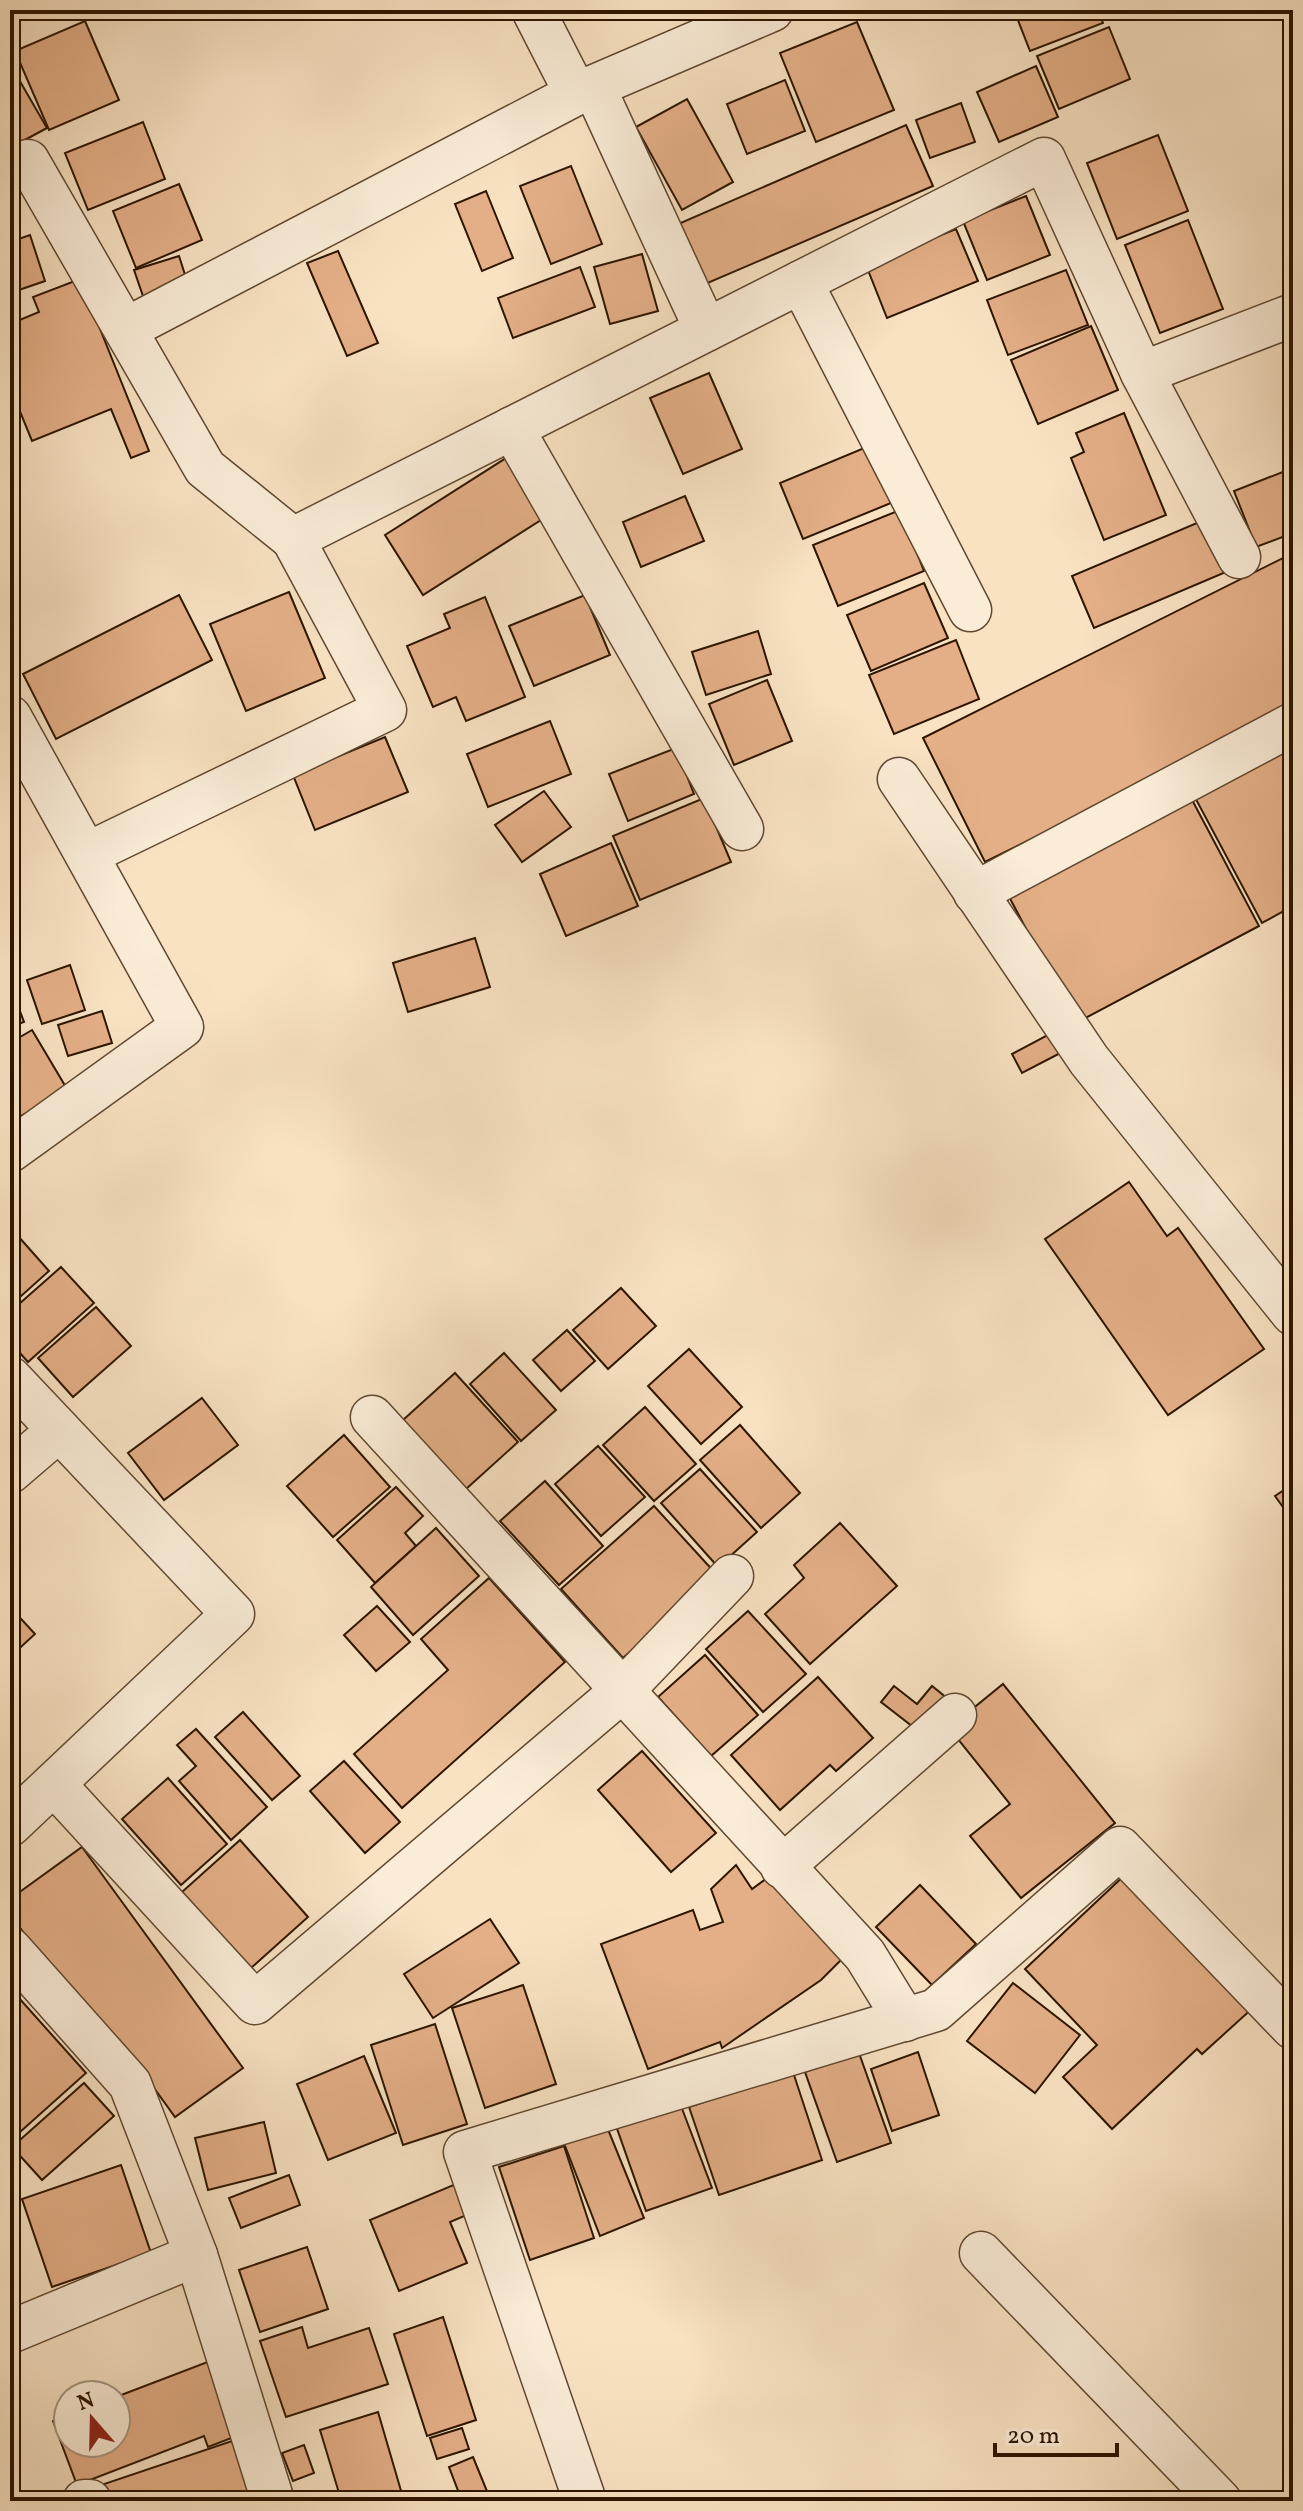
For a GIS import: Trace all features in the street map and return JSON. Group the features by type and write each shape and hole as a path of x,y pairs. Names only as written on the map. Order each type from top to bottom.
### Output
{"street":[{"path":"533,10 585,90 706,330"},
{"path":"126,329 585,90 772,10"},
{"path":"293,539 1044,159 1142,373 1239,557"},
{"path":"10,172 28,161 205,468 293,539 385,710 87,854"},
{"path":"801,282 970,610"},
{"path":"1142,373 1293,315"},
{"path":"512,428 742,829"},
{"path":"10,717 182,1027 10,1151"},
{"path":"975,893 1293,724"},
{"path":"899,779 1089,1060 1293,1314"},
{"path":"10,1378 233,1614 10,1825"},
{"path":"372,1417 865,1955 905,2020"},
{"path":"10,1472 59,1430"},
{"path":"54,1784 255,2003 623,1690 732,1576"},
{"path":"782,1867 955,1715"},
{"path":"585,2501 465,2152 936,2010 1120,1848 1293,2028"},
{"path":"10,1949 130,2084 196,2255 273,2501"},
{"path":"981,2253 1220,2501"},
{"path":"10,2332 196,2255"},
{"path":"84,2501 90,2501"}],"building":[{"path":"77,10 105,10 81,20"},
{"path":"1014,10 1098,10 1103,23 1030,51"},
{"path":"85,21 119,100 49,130 15,51"},
{"path":"857,22 894,110 816,142 780,53"},
{"path":"1109,27 1130,79 1059,109 1037,56"},
{"path":"10,64 47,128 10,148"},
{"path":"1036,66 1058,117 999,142 977,92"},
{"path":"785,80 805,131 747,154 727,104"},
{"path":"687,99 733,182 682,210 636,127"},
{"path":"961,103 975,142 930,158 916,120"},
{"path":"143,122 165,179 88,210 65,153"},
{"path":"906,125 933,186 703,285 676,225"},
{"path":"1158,135 1188,211 1117,239 1087,163"},
{"path":"571,166 602,244 551,264 520,186"},
{"path":"179,184 202,240 136,268 113,211"},
{"path":"486,191 513,258 482,271 455,204"},
{"path":"1026,196 1050,255 987,280 963,221"},
{"path":"1188,220 1223,309 1160,333 1125,245"},
{"path":"956,229 978,281 887,318 866,265"},
{"path":"30,235 45,281 10,293 10,242"},
{"path":"338,251 378,343 347,356 307,263"},
{"path":"642,254 658,311 610,324 594,267"},
{"path":"179,256 188,284 144,299 134,270"},
{"path":"580,267 595,307 513,338 498,298"},
{"path":"1066,270 1088,325 1008,355 987,300"},
{"path":"80,279 149,451 131,458 111,409 32,441 10,387 10,324 39,312 33,297"},
{"path":"1091,326 1118,390 1038,424 1011,360"},
{"path":"709,373 742,449 683,474 650,398"},
{"path":"1124,413 1166,515 1104,540 1071,458 1084,452 1076,433"},
{"path":"869,446 891,503 803,539 780,483"},
{"path":"514,453 552,513 423,595 385,535"},
{"path":"1293,468 1293,533 1256,547 1234,491"},
{"path":"685,496 704,541 641,567 623,522"},
{"path":"900,510 924,571 838,606 813,545"},
{"path":"1211,517 1233,569 1094,628 1072,576"},
{"path":"1293,553 1293,709 985,862 923,738"},
{"path":"924,583 948,638 871,671 847,615"},
{"path":"289,592 325,678 246,711 210,624"},
{"path":"179,595 212,660 56,739 23,674"},
{"path":"585,595 610,655 534,686 509,626"},
{"path":"485,597 525,697 466,721 456,697 433,707 407,646 450,628 444,614"},
{"path":"758,631 771,674 706,695 692,652"},
{"path":"956,640 979,699 894,734 869,675"},
{"path":"767,680 792,741 734,765 709,704"},
{"path":"550,721 571,774 488,807 467,754"},
{"path":"1293,736 1293,906 1262,923 1191,790"},
{"path":"385,737 408,792 315,830 293,775"},
{"path":"676,748 694,794 628,821 609,774"},
{"path":"544,791 571,827 522,862 495,825"},
{"path":"1190,796 1259,926 1076,1023 1007,893"},
{"path":"704,798 731,862 640,900 613,836"},
{"path":"611,843 638,906 566,936 540,874"},
{"path":"475,938 490,987 408,1012 393,963"},
{"path":"70,965 85,1010 42,1024 27,980"},
{"path":"10,984 24,1022 10,1027"},
{"path":"102,1011 112,1043 68,1056 58,1025"},
{"path":"1059,1029 1070,1048 1022,1073 1012,1054"},
{"path":"32,1030 67,1089 21,1116 10,1098 10,1043"},
{"path":"1129,1182 1167,1236 1178,1228 1264,1349 1168,1415 1045,1239"},
{"path":"10,1227 49,1271 10,1306"},
{"path":"61,1267 94,1303 28,1362 10,1342 10,1312"},
{"path":"621,1288 656,1326 608,1369 573,1330"},
{"path":"96,1307 131,1346 73,1397 38,1358"},
{"path":"567,1330 595,1361 561,1391 533,1360"},
{"path":"689,1349 742,1407 701,1444 648,1386"},
{"path":"504,1353 556,1410 521,1441 470,1384"},
{"path":"455,1373 518,1442 466,1489 403,1420"},
{"path":"202,1398 238,1445 164,1500 128,1453"},
{"path":"645,1407 696,1464 654,1501 603,1445"},
{"path":"740,1425 800,1493 761,1528 700,1460"},
{"path":"344,1435 390,1487 333,1537 287,1486"},
{"path":"598,1446 645,1497 601,1536 555,1484"},
{"path":"700,1469 757,1532 718,1567 661,1503"},
{"path":"545,1481 603,1546 559,1585 500,1521"},
{"path":"1293,1484 1293,1521 1275,1496"},
{"path":"396,1487 423,1516 405,1533 416,1546 375,1583 337,1540"},
{"path":"654,1506 717,1575 623,1658 561,1589"},
{"path":"840,1523 897,1586 810,1664 765,1614 804,1578 794,1565"},
{"path":"436,1528 479,1576 413,1635 371,1587"},
{"path":"489,1578 565,1662 402,1808 354,1754 448,1670 421,1639"},
{"path":"377,1606 410,1642 376,1671 344,1635"},
{"path":"10,1607 35,1634 10,1657"},
{"path":"748,1611 806,1674 763,1712 706,1649"},
{"path":"705,1655 758,1715 711,1756 658,1697"},
{"path":"818,1677 873,1738 836,1771 830,1765 780,1810 731,1755"},
{"path":"1003,1684 1115,1823 1021,1898 970,1836 1010,1804 949,1728"},
{"path":"894,1686 917,1704 932,1686 948,1699 921,1733 881,1702"},
{"path":"243,1712 300,1776 272,1800 215,1737"},
{"path":"196,1729 267,1807 231,1840 179,1781 196,1766 177,1745"},
{"path":"642,1751 716,1833 671,1872 598,1790"},
{"path":"344,1761 400,1822 365,1853 310,1791"},
{"path":"168,1778 227,1844 181,1885 122,1819"},
{"path":"240,1840 308,1917 251,1968 182,1892"},
{"path":"82,1847 243,2068 175,2117 123,2045 111,2053 10,1914 10,1899"},
{"path":"736,1865 752,1889 770,1876 847,1954 821,1980 722,2048 720,2042 648,2069 601,1944 693,1910 700,1930 723,1922 711,1889"},
{"path":"1128,1872 1255,2006 1202,2054 1197,2049 1112,2129 1063,2077 1097,2045 1025,1969"},
{"path":"920,1885 976,1944 932,1985 876,1927"},
{"path":"490,1919 519,1963 433,2018 404,1974"},
{"path":"1013,1983 1080,2035 1035,2093 967,2041"},
{"path":"523,1985 556,2084 485,2108 452,2008"},
{"path":"10,1988 86,2073 10,2141"},
{"path":"435,2024 467,2124 403,2145 371,2045"},
{"path":"918,2052 939,2115 892,2131 871,2069"},
{"path":"859,2053 891,2143 837,2162 805,2072"},
{"path":"364,2056 396,2133 328,2160 297,2084"},
{"path":"793,2072 822,2160 719,2195 689,2107"},
{"path":"84,2083 114,2116 42,2180 12,2147"},
{"path":"678,2098 712,2188 646,2211 614,2120"},
{"path":"264,2122 276,2173 208,2190 195,2138"},
{"path":"605,2122 644,2218 600,2236 562,2138"},
{"path":"564,2146 594,2238 530,2260 499,2167"},
{"path":"121,2165 151,2253 52,2287 22,2199"},
{"path":"289,2175 300,2205 241,2228 229,2198"},
{"path":"463,2181 476,2211 450,2222 467,2263 399,2291 370,2220"},
{"path":"307,2247 328,2309 260,2332 239,2270"},
{"path":"443,2317 476,2420 427,2436 394,2334"},
{"path":"302,2327 308,2348 369,2328 388,2384 286,2417 260,2341"},
{"path":"218,2358 247,2432 208,2447 204,2436 77,2485 67,2459 132,2459 132,2391"},
{"path":"10,2396 20,2427 10,2430"},
{"path":"378,2412 404,2501 312,2501 339,2493 320,2430"},
{"path":"462,2428 469,2449 437,2459 430,2438"},
{"path":"235,2440 256,2501 110,2501 104,2484"},
{"path":"304,2445 314,2473 293,2481 282,2453"},
{"path":"473,2457 491,2501 462,2501 449,2467"}]}
